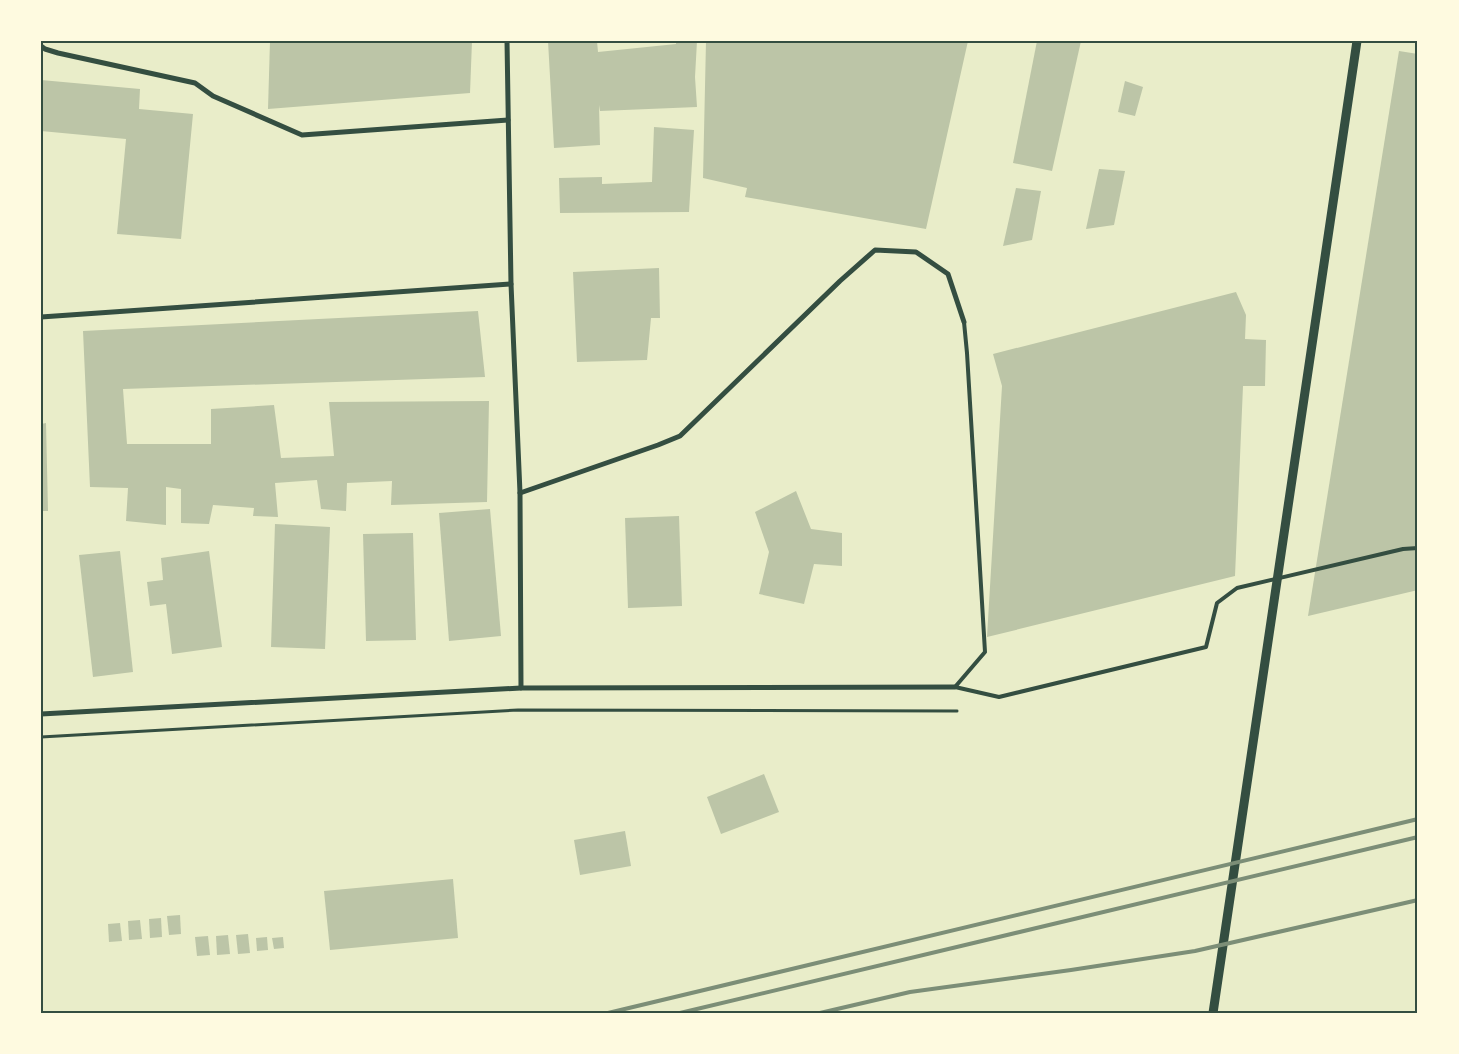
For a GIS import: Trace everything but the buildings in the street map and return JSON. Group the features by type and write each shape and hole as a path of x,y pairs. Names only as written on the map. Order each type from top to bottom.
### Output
{"street":[{"path":"507,41 511,284 520,493 521,688"},
{"path":"1213,1013 1357,41"},
{"path":"41,46 58,53 195,83 213,96 302,135 508,120"},
{"path":"520,493 680,436 840,281 875,250 916,252 948,274 964,322"},
{"path":"41,317 511,284"},
{"path":"41,714 521,688 955,687"}],"lane":[{"path":"964,322 984,652 955,687 999,697 1206,647 1217,603 1237,588 1402,549 1418,548"}],"path":[{"path":"41,737 518,710 957,711"}],"railway":[{"path":"608,1013 1418,819"},
{"path":"680,1013 1418,837"},
{"path":"820,1013 910,992 1195,951 1418,900"}]}
